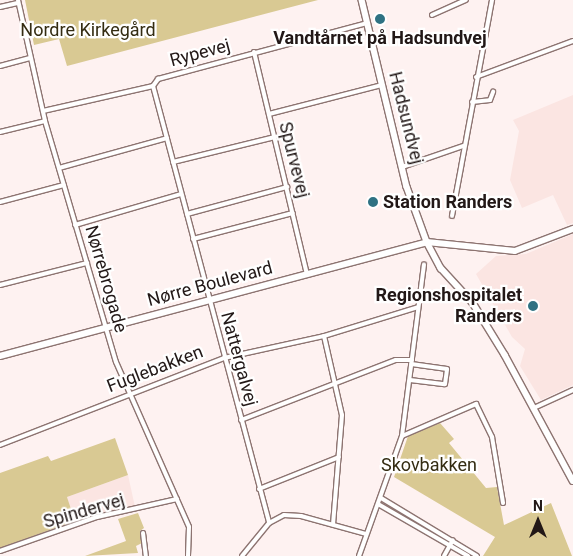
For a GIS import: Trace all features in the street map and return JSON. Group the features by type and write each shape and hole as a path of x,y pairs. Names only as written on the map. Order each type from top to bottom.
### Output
{"street":[{"name":"Hadsundvej","path":"362,0 402,168 427,242 441,268 473,303 571,467 573,481"},
{"path":"432,15 466,0"},
{"path":"452,216 463,146 492,0"},
{"path":"0,7 18,2"},
{"name":"Nørrebrogade","path":"18,2 45,121 106,327 129,394 189,526 188,556"},
{"name":"Rypevej","path":"43,111 154,86 158,79 367,23"},
{"path":"476,77 573,41"},
{"name":"Spurvevej","path":"254,52 307,274"},
{"path":"0,66 30,58"},
{"path":"269,114 382,85"},
{"name":"Nattergalvej","path":"154,86 224,358 269,523"},
{"path":"472,102 490,100 493,92"},
{"path":"0,132 45,121"},
{"path":"173,162 274,136"},
{"path":"59,168 167,138"},
{"path":"402,168 463,146"},
{"path":"0,202 64,185"},
{"path":"187,214 287,187"},
{"path":"75,224 181,194"},
{"path":"193,239 293,213"},
{"path":"427,242 515,251 573,229"},
{"name":"Nørre Boulevard","path":"0,356 427,242"},
{"path":"0,285 87,263"},
{"path":"359,556 402,436 424,264"},
{"name":"Fuglebakken","path":"0,445 224,358 324,336 418,307"},
{"path":"324,336 342,415 334,524"},
{"path":"241,420 396,360 446,369 445,384 410,380"},
{"path":"536,407 573,390"},
{"path":"402,436 476,404 492,437 503,503"},
{"path":"259,489 339,457"},
{"path":"381,498 477,556"},
{"name":"Spindervej","path":"0,552 97,517 177,499"},
{"path":"378,504 468,556"},
{"path":"242,556 269,523 294,514 366,534"},
{"path":"143,533 146,556"},
{"path":"444,556 453,540"}],"shaded area":[{"path":"573,95 573,223 567,225 553,195 522,208 510,180 519,131 513,120"},
{"name":"Regionshospitalet Randers","path":"573,234 573,385 541,400 520,366 525,349 512,337 476,274 496,256 526,254"},
{"path":"128,475 135,507 75,521 67,497"}],"green space":[{"name":"Nordre Kirkegård","path":"25,0 318,0 67,66 59,39 34,45"},
{"name":"Skovbakken","path":"440,423 454,439 449,443 486,488 497,487 504,525 551,503 572,556 483,556 495,537 394,477 408,436"},
{"path":"115,438 128,475 67,497 75,521 0,548 0,473 48,456 51,461"},
{"path":"138,513 144,528 140,531 142,543 136,546 138,553 85,556 126,541 118,519"}],"place":[{"name":"Vandtårnet på Hadsundvej","path":"380,19"},
{"name":"Station Randers","path":"373,202"},
{"name":"Regionshospitalet Randers","path":"533,306"}]}
